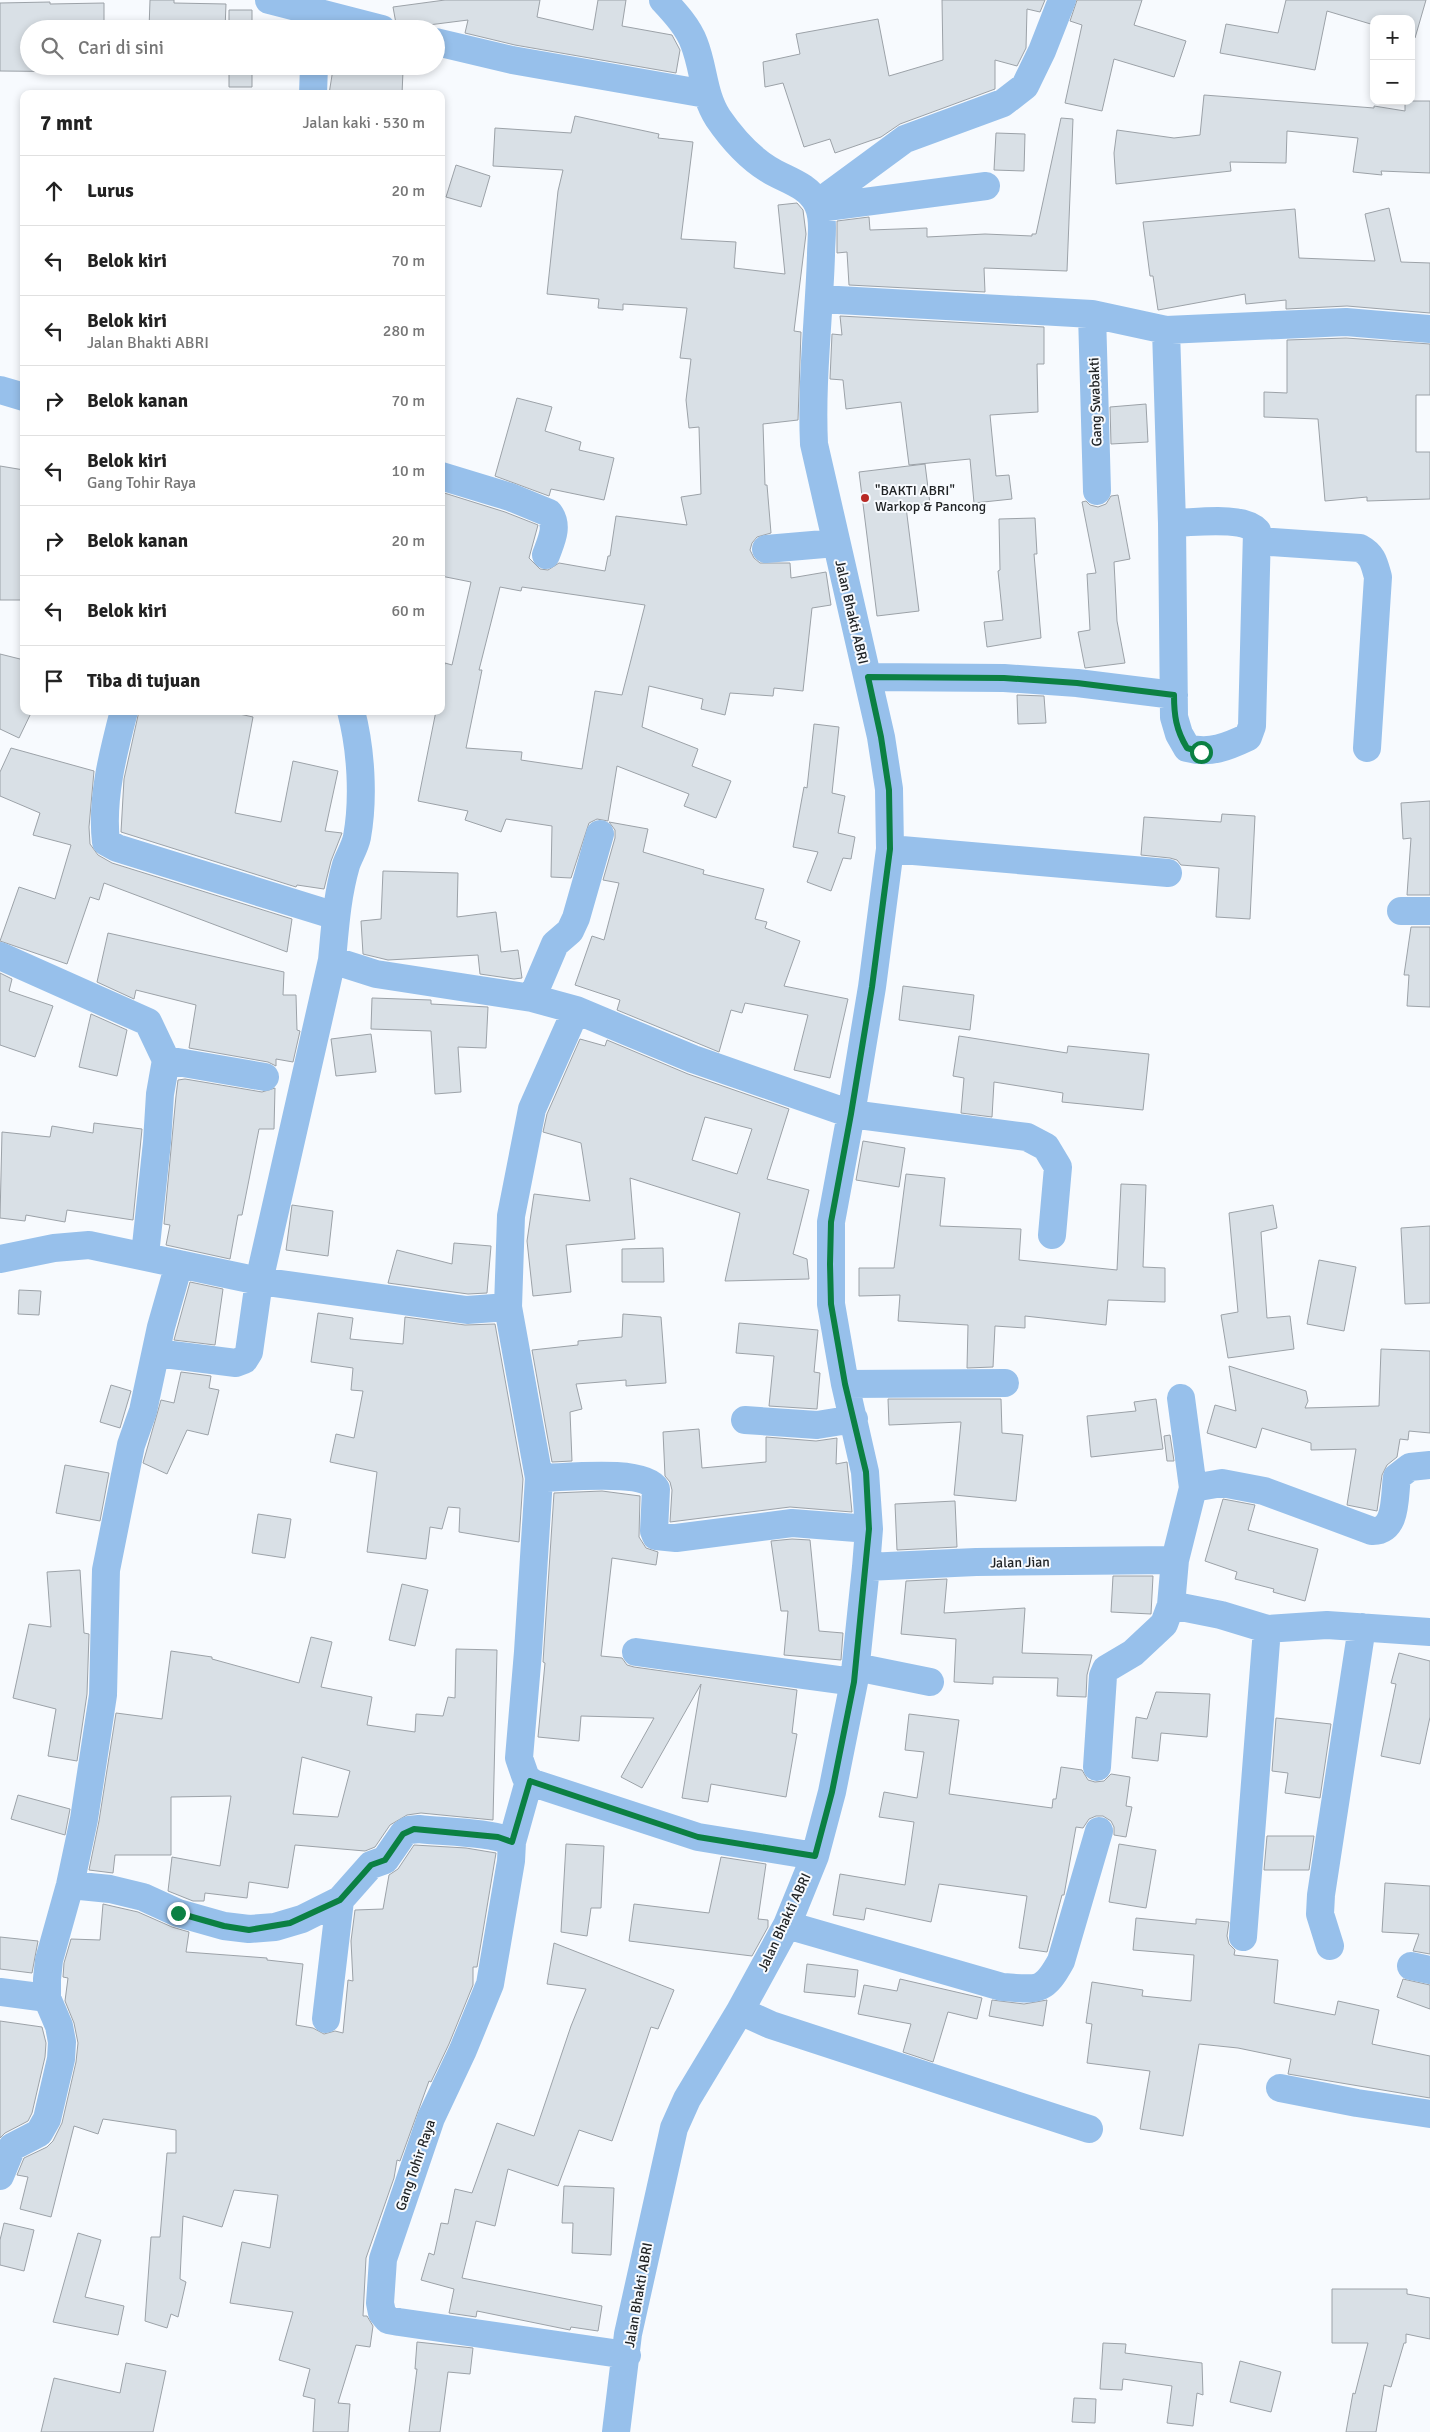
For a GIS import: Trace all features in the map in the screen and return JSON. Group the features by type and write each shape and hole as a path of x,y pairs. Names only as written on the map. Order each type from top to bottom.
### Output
{"street":[{"path":"269,0 342,20"},
{"path":"664,0 679,18 694,42 706,94 718,117 739,145 767,169 808,190 818,206"},
{"path":"818,206 905,139 1003,103 1025,86 1042,51 1062,0"},
{"path":"445,44 512,60 706,94"},
{"path":"313,90 314,75"},
{"path":"818,206 986,186"},
{"name":"Jalan Bhakti ABRI","path":"616,2432 627,2355 628,2334 674,2128 687,2099 740,2011 786,1925 815,1856 832,1792 855,1675 866,1566 869,1529 866,1472 845,1384 831,1304 830,1230 872,987 890,849 889,790 881,737 868,677 814,444 812,416 820,299 821,218 818,206"},
{"path":"820,299 1092,314 1166,330 1346,322 1430,329"},
{"name":"Gang Swabakti","path":"1092,314 1097,491"},
{"path":"1166,330 1172,523 1174,717 1179,734 1187,748 1201,752 1223,749 1248,737 1252,726 1257,531 1251,524 1240,522 1172,523"},
{"path":"0,390 20,396"},
{"path":"445,477 510,497 549,513 554,526 546,555"},
{"path":"1257,541 1360,548 1369,552 1374,560 1378,577 1368,748"},
{"path":"766,548 836,543"},
{"path":"868,677 1004,678 1077,683 1174,695"},
{"path":"123,715 113,752 107,795 106,842 127,851 336,916"},
{"path":"156,1352 224,1363 236,1363 244,1360 249,1352 260,1281 332,960 336,916 346,865 356,839 359,816 359,760 351,715"},
{"path":"532,998 555,944 570,931 576,918 600,834"},
{"path":"890,849 1168,873"},
{"path":"1401,910 1430,911"},
{"path":"0,956 148,1022 166,1060 160,1094 145,1255"},
{"path":"332,960 376,974 532,998 576,1010 693,1059 851,1114 1027,1137 1046,1146 1058,1167 1052,1235"},
{"path":"576,1010 532,1109 511,1216 508,1307 539,1478 519,1758 522,1771 530,1781 698,1837 815,1856"},
{"path":"166,1060 266,1077"},
{"path":"0,1260 54,1248 89,1245 145,1255 260,1281 467,1310 508,1307"},
{"path":"0,2176 12,2147 39,2133 47,2119 61,2059 62,2042 47,1998 49,1960 70,1885 84,1819 103,1695 106,1570 131,1445 143,1411 179,1264"},
{"path":"845,1384 1005,1383"},
{"path":"1097,1768 1103,1676 1106,1670 1133,1653 1164,1624 1171,1605 1175,1560 1193,1488 1181,1398"},
{"path":"745,1420 817,1425 854,1419"},
{"path":"1193,1488 1222,1483 1246,1487 1273,1494 1372,1531 1381,1531 1388,1527 1392,1518 1397,1477 1410,1467 1430,1465"},
{"path":"539,1478 621,1476 645,1480 656,1489 654,1531 656,1536 661,1538 676,1538 792,1523 869,1529"},
{"name":"Jalan Jian","path":"866,1566 976,1562 1175,1560"},
{"path":"1171,1605 1221,1615 1268,1629 1327,1625 1430,1632"},
{"path":"1330,1946 1320,1914 1321,1896 1362,1627"},
{"path":"1243,1937 1268,1629"},
{"path":"636,1652 930,1682"},
{"name":"Gang Tohir Raya","path":"530,1781 512,1842 512,1861 490,1984 463,2050 431,2118 411,2173 383,2259 380,2303 382,2313 388,2320 627,2355"},
{"path":"70,1885 126,1893 178,1913 224,1926 249,1930 290,1923 340,1900 371,1865 385,1860 394,1846 409,1830 419,1829 488,1836 512,1842"},
{"path":"786,1925 1002,1987 1036,1989 1050,1981 1060,1961 1099,1831"},
{"path":"326,2019 340,1900"},
{"path":"0,1992 47,1998"},
{"path":"740,2011 771,2026 1089,2129"},
{"path":"1280,2088 1356,2103 1430,2114"}],"building":[{"path":"150,0 174,0 174,3 226,4 225,20 149,20"},
{"path":"445,0 540,0 537,17 593,30 598,0 626,0 622,26 672,35 680,50 676,73 515,45 465,33 468,20 445,23 445,20 395,20 393,7"},
{"path":"942,0 1045,0 1040,12 1027,9 1026,48 1017,66 995,60 995,89 900,124 881,137 835,153 830,139 804,147 783,83 765,87 763,62 800,54 796,34 878,19 889,76 943,60"},
{"path":"1077,0 1142,0 1134,25 1186,41 1174,77 1114,59 1102,111 1065,103 1082,25 1070,21"},
{"path":"1286,0 1426,0 1415,38 1415,15 1370,15 1370,24 1327,11 1315,70 1220,53 1226,24 1278,33"},
{"path":"0,3 104,3 104,20 20,20 20,71 0,71"},
{"path":"229,10 252,10 252,20 229,20"},
{"path":"229,75 252,75 252,87 229,87"},
{"path":"332,75 403,75 402,90 330,90"},
{"path":"1204,95 1374,108 1374,106 1405,111 1405,105 1415,105 1415,101 1430,101 1430,173 1381,171 1382,175 1353,172 1358,138 1287,131 1286,163 1230,162 1231,171 1116,184 1114,153 1117,130 1174,138 1200,135"},
{"path":"575,116 659,134 658,138 693,142 681,239 736,242 734,268 785,274 778,205 797,203 803,210 806,234 794,331 801,332 798,420 763,424 765,485 767,485 771,533 757,537 752,543 750,550 754,558 760,563 790,563 791,578 826,572 831,605 812,608 803,691 774,688 773,696 730,693 725,715 701,709 703,699 649,686 642,727 698,749 692,766 731,781 716,818 684,806 689,794 617,766 608,821 597,819 589,823 571,878 551,877 552,826 506,819 501,832 465,820 468,811 418,801 435,715 445,715 445,663 452,665 471,582 445,577 445,493 505,512 538,525 529,558 540,569 548,570 559,563 605,571 608,556 610,556 616,516 687,525 681,497 701,494 699,427 689,428 686,400 691,359 680,358 687,308 623,304 623,310 598,308 599,299 547,294 558,191 563,170 493,166 495,128 571,133","holes":["500,587 521,591 522,587 645,605 622,695 595,691 582,769 521,760 522,752 466,748 482,670 479,670"]},
{"path":"1061,118 1073,119 1067,271 984,268 985,292 849,285 847,252 837,253 837,221 869,217 870,230 927,228 927,237 985,234 1032,236 1032,234 1036,234"},
{"path":"996,133 1025,134 1024,171 994,170"},
{"path":"456,165 490,176 481,207 446,197"},
{"path":"1389,208 1401,262 1430,263 1430,313 1347,306 1286,309 1286,300 1246,304 1245,294 1158,310 1153,276 1150,276 1143,222 1295,209 1299,258 1375,261 1365,214"},
{"path":"840,316 1044,327 1044,364 1037,364 1038,412 990,415 996,476 1009,475 1012,499 974,503 970,459 909,465 901,402 846,409 843,380 830,379 832,334 842,335"},
{"path":"1346,338 1430,344 1430,395 1416,395 1416,452 1430,452 1430,499 1367,501 1367,497 1325,501 1318,419 1264,417 1264,392 1287,393 1287,340"},
{"path":"517,398 552,407 545,431 581,442 579,450 614,458 604,500 551,489 549,496 495,476"},
{"path":"1146,404 1148,442 1111,444 1110,407"},
{"path":"925,464 930,504 906,507 919,611 877,616 859,472"},
{"path":"0,466 20,469 20,600 0,600"},
{"path":"1118,495 1130,559 1114,562 1117,621 1125,663 1085,668 1078,632 1090,630 1087,574 1096,573 1082,502 1086,501 1090,505 1098,507 1106,504 1111,496"},
{"path":"1035,518 1037,554 1034,554 1041,638 987,647 984,622 1003,620 998,571 1000,570 999,519"},
{"path":"0,654 20,659 20,715 30,715 19,738 0,729"},
{"path":"1017,695 1044,696 1046,723 1018,724"},
{"path":"138,715 244,715 253,717 235,813 281,822 293,761 338,771 325,831 342,833 331,861 324,889 297,885 296,887 121,832 124,779"},
{"path":"814,724 839,727 832,793 845,796 838,833 855,837 851,859 843,858 831,891 807,882 818,852 793,847 804,787 807,788"},
{"path":"11,748 94,771 89,827 90,844 98,855 112,863 292,919 287,952 104,883 99,900 90,897 67,964 0,941 19,887 55,899 71,845 33,835 40,813 0,796 0,772"},
{"path":"1430,801 1430,895 1407,895 1411,838 1403,839 1401,803"},
{"path":"1222,814 1255,816 1250,919 1216,917 1219,868 1181,865 1177,860 1170,858 1141,855 1144,817 1221,822"},
{"path":"609,822 648,829 643,852 704,870 703,874 764,889 755,919 767,922 765,928 800,941 784,986 848,999 830,1078 794,1070 808,1015 745,1003 742,1013 731,1010 719,1052 617,1010 620,1000 575,985 592,936 604,940 619,883 603,880 615,838 615,830"},
{"path":"383,871 458,873 457,917 496,912 501,952 518,950 522,978 514,979 480,974 478,955 388,960 363,954 361,921 381,919"},
{"path":"1411,927 1430,927 1430,1007 1407,1006 1409,975 1404,975"},
{"path":"108,933 284,972 283,995 296,995 297,1030 300,1031 293,1062 276,1059 276,1066 268,1062 189,1048 196,1005 136,990 134,999 97,982"},
{"path":"0,973 12,979 9,991 53,1006 35,1057 0,1045"},
{"path":"903,986 974,995 970,1030 899,1020"},
{"path":"372,998 431,1000 431,1004 488,1007 486,1048 458,1047 461,1092 435,1094 431,1031 371,1029"},
{"path":"91,1014 127,1030 117,1076 79,1067"},
{"path":"371,1034 376,1072 336,1076 331,1039"},
{"path":"959,1036 1067,1053 1068,1046 1149,1054 1143,1110 1062,1102 1063,1093 994,1082 992,1117 961,1113 964,1078 953,1076"},
{"path":"580,1039 605,1046 607,1040 688,1074 789,1109 767,1179 809,1190 793,1254 807,1259 809,1279 725,1281 740,1213 630,1178 635,1239 566,1245 571,1292 533,1296 527,1241 534,1194 590,1201 581,1143 543,1132 547,1114","holes":["705,1117 752,1129 737,1174 692,1160"]},
{"path":"185,1079 262,1092 275,1088 274,1129 259,1129 242,1215 238,1215 230,1259 166,1245 170,1225 164,1224 176,1096 178,1080"},
{"path":"94,1123 142,1129 133,1220 67,1210 65,1222 26,1215 25,1221 0,1218 2,1132 50,1137 52,1126 93,1133"},
{"path":"863,1141 905,1148 899,1187 856,1180"},
{"path":"906,1174 945,1178 940,1226 1021,1229 1019,1260 1117,1270 1121,1184 1146,1185 1143,1267 1165,1268 1165,1302 1108,1300 1106,1325 1025,1316 1025,1328 995,1326 993,1367 967,1368 968,1325 898,1321 900,1295 859,1296 859,1268 894,1268"},
{"path":"292,1205 333,1211 328,1256 286,1250"},
{"path":"1273,1205 1277,1228 1261,1232 1267,1318 1290,1316 1294,1349 1228,1358 1221,1315 1238,1312 1229,1213"},
{"path":"1430,1226 1430,1303 1405,1304 1401,1228"},
{"path":"454,1243 491,1246 487,1293 468,1294 388,1283 397,1250 452,1264"},
{"path":"663,1248 664,1282 622,1282 622,1249"},
{"path":"1319,1260 1356,1267 1344,1331 1307,1324"},
{"path":"190,1282 223,1289 215,1345 174,1340"},
{"path":"19,1290 41,1291 39,1315 18,1314"},
{"path":"318,1313 353,1318 350,1339 403,1344 405,1317 465,1325 495,1324 523,1479 519,1542 459,1532 460,1508 448,1507 442,1529 430,1527 426,1559 367,1552 377,1472 330,1462 336,1434 354,1438 363,1391 351,1390 353,1368 311,1362"},
{"path":"623,1314 661,1317 666,1383 626,1386 626,1380 576,1384 582,1409 570,1412 572,1461 552,1462 532,1350 578,1345 578,1341 622,1337"},
{"path":"739,1323 818,1330 814,1372 820,1373 817,1409 769,1406 774,1356 736,1353"},
{"path":"1381,1349 1430,1351 1430,1433 1409,1431 1408,1440 1400,1439 1397,1457 1387,1465 1382,1475 1377,1511 1347,1505 1356,1449 1311,1450 1311,1443 1262,1428 1256,1448 1207,1433 1215,1405 1236,1411 1229,1366 1306,1391 1308,1401 1305,1408 1379,1406"},
{"path":"181,1372 211,1376 209,1388 219,1390 208,1435 187,1430 167,1474 143,1463 161,1400 174,1403"},
{"path":"111,1385 131,1391 120,1428 100,1422"},
{"path":"888,1399 1001,1399 1002,1433 1023,1435 1016,1501 954,1495 961,1422 889,1425"},
{"path":"1156,1399 1163,1449 1091,1457 1087,1416 1136,1411 1134,1402"},
{"path":"699,1429 702,1468 766,1462 766,1437 816,1441 837,1438 836,1464 847,1462 852,1512 790,1507 670,1522 672,1490 670,1482 665,1476 663,1432"},
{"path":"1170,1435 1174,1461 1167,1461 1164,1436"},
{"path":"65,1465 109,1473 100,1521 56,1513"},
{"path":"602,1491 640,1496 639,1537 646,1548 658,1552 656,1565 612,1558 601,1656 622,1658 627,1665 634,1667 797,1690 792,1733 797,1734 786,1797 711,1784 708,1802 682,1798 701,1684 642,1788 621,1777 654,1718 581,1716 579,1741 538,1737 545,1663 543,1662 554,1493"},
{"path":"1223,1499 1255,1505 1248,1530 1318,1549 1305,1601 1273,1592 1274,1589 1235,1579 1237,1572 1205,1561"},
{"path":"955,1501 957,1547 897,1550 895,1504"},
{"path":"258,1514 291,1519 285,1558 252,1553"},
{"path":"810,1540 819,1631 843,1633 841,1660 784,1655 788,1611 781,1611 771,1541"},
{"path":"80,1570 84,1633 89,1634 87,1694 77,1761 48,1756 56,1709 13,1698 29,1624 51,1627 47,1572"},
{"path":"1113,1576 1153,1576 1151,1614 1111,1612"},
{"path":"947,1579 944,1613 1025,1608 1022,1653 1092,1655 1087,1675 1086,1697 1057,1696 1058,1678 993,1677 993,1684 954,1682 956,1639 901,1634 906,1581"},
{"path":"402,1584 428,1590 415,1646 389,1640"},
{"path":"311,1637 332,1642 321,1687 372,1697 367,1725 415,1732 416,1714 443,1716 448,1697 455,1698 456,1649 497,1650 493,1820 421,1813 407,1815 390,1825 375,1847 365,1851 295,1845 288,1888 249,1882 247,1898 205,1893 204,1901 193,1901 168,1891 172,1857 220,1866 231,1796 171,1797 171,1855 115,1855 113,1873 89,1870 99,1821 116,1713 162,1719 171,1651 212,1657 212,1659 299,1683","holes":["302,1757 350,1771 338,1817 293,1814"]},
{"path":"1399,1653 1430,1661 1430,1717 1420,1764 1381,1756 1396,1684 1391,1683"},
{"path":"1156,1692 1210,1694 1207,1737 1161,1733 1158,1761 1132,1758 1136,1717 1147,1719"},
{"path":"909,1714 959,1720 949,1794 1052,1808 1053,1799 1056,1799 1061,1767 1082,1770 1088,1780 1095,1782 1104,1781 1111,1774 1130,1777 1126,1806 1132,1807 1126,1837 1114,1835 1114,1827 1111,1821 1103,1816 1089,1819 1083,1828 1076,1827 1064,1895 1062,1895 1047,1952 1019,1948 1027,1896 939,1884 931,1922 866,1908 864,1920 833,1915 840,1874 905,1885 914,1822 879,1817 884,1792 917,1798 924,1752 905,1750"},
{"path":"1276,1718 1331,1724 1320,1798 1285,1793 1288,1773 1272,1771"},
{"path":"18,1795 70,1809 65,1835 11,1819"},
{"path":"1267,1836 1314,1836 1309,1870 1264,1870"},
{"path":"566,1844 604,1846 601,1908 591,1908 587,1936 561,1932"},
{"path":"1119,1844 1156,1850 1146,1908 1109,1902"},
{"path":"414,1845 466,1848 496,1853 477,1967 473,1967 473,1985 449,2044 431,2082 429,2081 400,2161 397,2160 394,2178 366,2258 363,2316 367,2316 373,2326 370,2347 356,2345 338,2403 350,2404 348,2432 313,2432 315,2399 303,2396 310,2369 279,2360 293,2312 230,2303 242,2242 270,2248 278,2195 234,2190 222,2227 183,2216 180,2279 186,2282 178,2317 171,2314 167,2328 145,2321 151,2237 160,2237 167,2153 176,2153 176,2130 103,2119 98,2134 74,2126 51,2217 20,2209 28,2177 17,2175 24,2158 47,2147 53,2141 62,2123 76,2062 78,2043 74,2023 65,2001 68,1978 63,1977 64,1963 71,1939 100,1940 103,1904 138,1912 172,1927 189,1932 186,1952 267,1958 267,1960 303,1964 296,2025 313,2028 324,2034 335,2031 343,2033 348,1980 353,1981 351,1941 355,1910 383,1909 389,1875 398,1869"},
{"path":"721,1857 766,1864 758,1919 768,1920 768,1927 752,1956 629,1941 634,1904 709,1913"},
{"path":"1385,1883 1430,1886 1430,1954 1413,1951 1419,1934 1382,1932"},
{"path":"1136,1918 1196,1924 1196,1919 1229,1922 1227,1936 1229,1944 1235,1950 1234,1955 1278,1960 1274,2003 1335,2015 1338,2001 1379,2010 1372,2044 1430,2056 1430,2098 1288,2074 1291,2059 1238,2048 1199,2044 1183,2136 1140,2129 1150,2071 1087,2063 1092,2024 1086,2023 1092,1982 1143,1990 1142,1996 1191,2001 1194,1955 1133,1950"},
{"path":"0,1937 38,1941 32,1973 0,1969"},
{"path":"554,1943 674,1990 658,2029 651,2027 612,2141 579,2130 558,2186 508,2169 495,2226 476,2221 462,2278 602,2306 598,2331 571,2327 570,2330 477,2311 476,2317 449,2313 454,2289 421,2280 429,2253 434,2255 441,2223 448,2224 455,2189 472,2193 497,2123 534,2136 571,2026 586,1989 547,1984"},
{"path":"807,1964 858,1970 855,1997 804,1992"},
{"path":"900,1979 982,1998 977,2019 948,2012 933,2062 903,2052 911,2024 858,2014 864,1985 897,1991"},
{"path":"1403,1979 1430,1985 1430,2009 1397,1997"},
{"path":"992,2000 1024,2004 1047,2000 1043,2026 989,2016"},
{"path":"0,2021 42,2027 46,2043 45,2057 32,2113 28,2121 5,2133 0,2138"},
{"path":"564,2186 614,2188 611,2255 572,2253 573,2223 562,2223"},
{"path":"4,2223 34,2230 24,2271 0,2265 0,2240"},
{"path":"78,2233 101,2240 85,2297 124,2306 118,2335 53,2322"},
{"path":"1332,2289 1407,2289 1407,2294 1430,2298 1430,2339 1406,2334 1406,2343 1404,2343 1391,2387 1384,2385 1376,2432 1346,2432 1353,2393 1355,2394 1368,2343 1332,2343"},
{"path":"417,2342 473,2348 470,2374 448,2372 440,2432 409,2432 417,2369 415,2369"},
{"path":"1103,2343 1126,2344 1125,2353 1202,2363 1203,2395 1197,2393 1193,2426 1167,2423 1172,2386 1123,2379 1122,2390 1100,2389"},
{"path":"1240,2361 1281,2372 1271,2412 1230,2402"},
{"path":"126,2363 166,2371 153,2432 41,2432 54,2378 120,2393"},
{"path":"1074,2398 1096,2399 1095,2423 1072,2422"}],"place":[{"name":"\"BAKTI ABRI\" Warkop & Pancong","path":"865,498"}],"route":[{"path":"178,1913 224,1926 249,1930 275,1927 324,1909 340,1900 371,1865 385,1860 403,1834 409,1830 419,1829 498,1837 512,1842 530,1781 698,1837 815,1856 832,1792 854,1682 869,1529 866,1472 860,1440 845,1384 831,1304 830,1264 831,1222 872,987 890,849 889,790 881,737 868,677 1004,678 1077,683 1174,695 1174,717 1179,734 1187,748 1201,752"}]}
